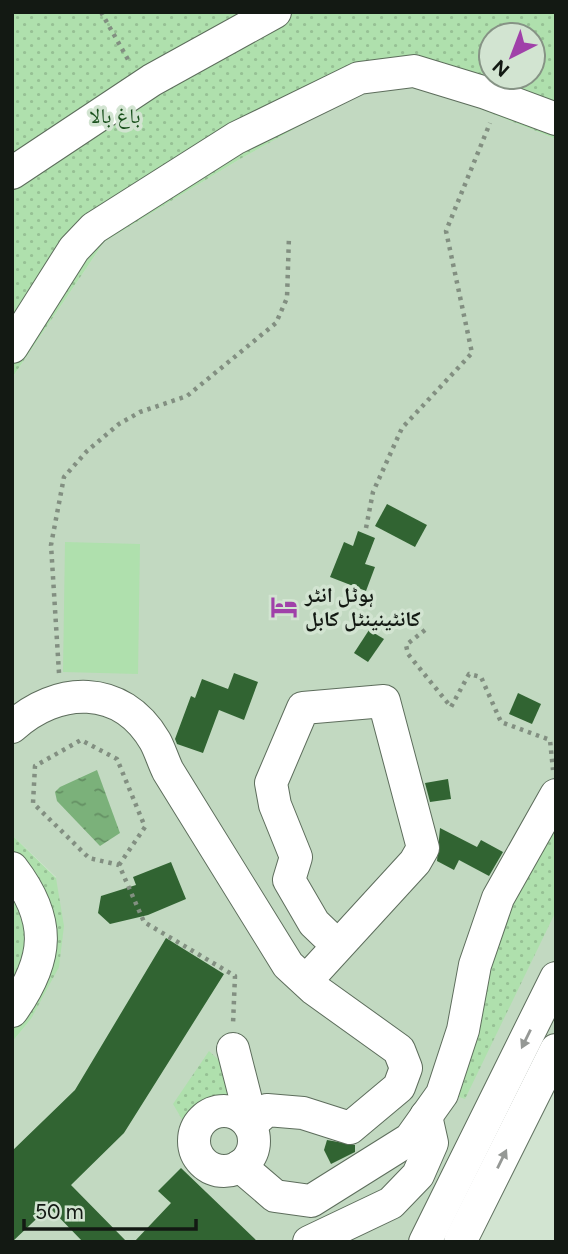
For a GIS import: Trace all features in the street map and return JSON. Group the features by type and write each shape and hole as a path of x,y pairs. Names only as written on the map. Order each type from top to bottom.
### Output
{"street":[{"path":"12,173 144,86 275,12"},
{"path":"12,347 74,249 94,228 236,138 359,78 414,71 500,98 556,120"},
{"path":"12,727 24,716 61,698 86,695 106,700 132,715 154,739 168,771 288,965 399,1050 406,1068 399,1087 350,1128 287,1110 267,1110 247,1122"},
{"path":"306,981 415,862 423,848 384,701 303,708 271,783 275,805 296,857 289,880 314,923 338,946"},
{"path":"240,1166 275,1196 311,1200 410,1139 442,1094 459,1043 475,965 498,898 556,795"},
{"path":"12,868 31,893 43,951 23,996 12,1012"},
{"path":"425,1242 556,978"},
{"path":"233,1049 246,1100 247,1122 254,1135 253,1150 240,1166 227,1172 210,1168 200,1161 193,1138 196,1128 210,1114 228,1111 247,1122"},
{"path":"460,1242 556,1050"},
{"path":"309,1242 391,1203 418,1175 432,1143 426,1116"},
{"path":"455,1182 483,1196"}],"path":[{"path":"101,12 144,86"},
{"path":"366,528 373,492 402,428 472,354 446,231 500,98"},
{"path":"61,698 51,545 65,477 88,451 119,424 139,412 187,396 276,323 287,298 289,236"},
{"path":"425,630 406,645 408,654 451,707 469,674 481,677 501,722 550,740 551,759 556,774"},
{"path":"80,740 117,760 145,827 119,865 89,858 33,803 35,766 80,740"},
{"path":"119,865 144,922 235,976 233,1049"}],"shaded area":[{"name":"ہوٹل انٹر کانٹینینٹل کابل","path":"384,87 412,88 450,97 556,139 556,1050 460,1242 12,1242 12,1042 31,1019 56,877 12,835 12,378 104,242 240,159 361,91"}],"green space":[{"name":"باغ بالا","path":"12,12 556,12 556,139 450,97 412,88 384,87 361,92 240,159 104,242 12,378"},
{"path":"65,542 140,544 138,674 63,672"},
{"path":"556,816 556,911 465,1099 451,1094 483,948"},
{"path":"12,835 56,878 64,926 59,967 31,1019 12,1042"},
{"path":"209,1051 221,1062 228,1095 204,1102 183,1121 173,1104"}],"water":[{"path":"97,770 120,833 100,846 57,801 55,792 60,787"}],"building":[{"path":"387,504 427,525 415,547 375,526"},
{"path":"358,531 375,538 365,564 375,567 366,591 330,577 344,542 353,546"},
{"path":"369,630 384,639 368,662 354,653"},
{"path":"234,673 258,682 244,720 219,710 203,753 177,744 175,739 191,696 195,698 202,679 228,689"},
{"path":"518,693 541,704 532,724 509,714"},
{"path":"448,779 451,799 430,802 425,783"},
{"path":"440,828 477,847 481,840 503,852 489,876 459,860 454,870 437,861"},
{"path":"171,862 186,899 148,915 110,924 98,913 101,896 136,885 133,877"},
{"path":"166,938 224,974 124,1133 71,1185 127,1242 83,1242 49,1207 12,1242 12,1151 75,1090"},
{"path":"327,1140 355,1145 355,1152 331,1164 324,1150"},
{"path":"181,1168 258,1242 134,1242 171,1203 158,1191"}],"place":[{"name":"ہوٹل انٹر کانٹینینٹل کابل","path":"284,607"}]}
